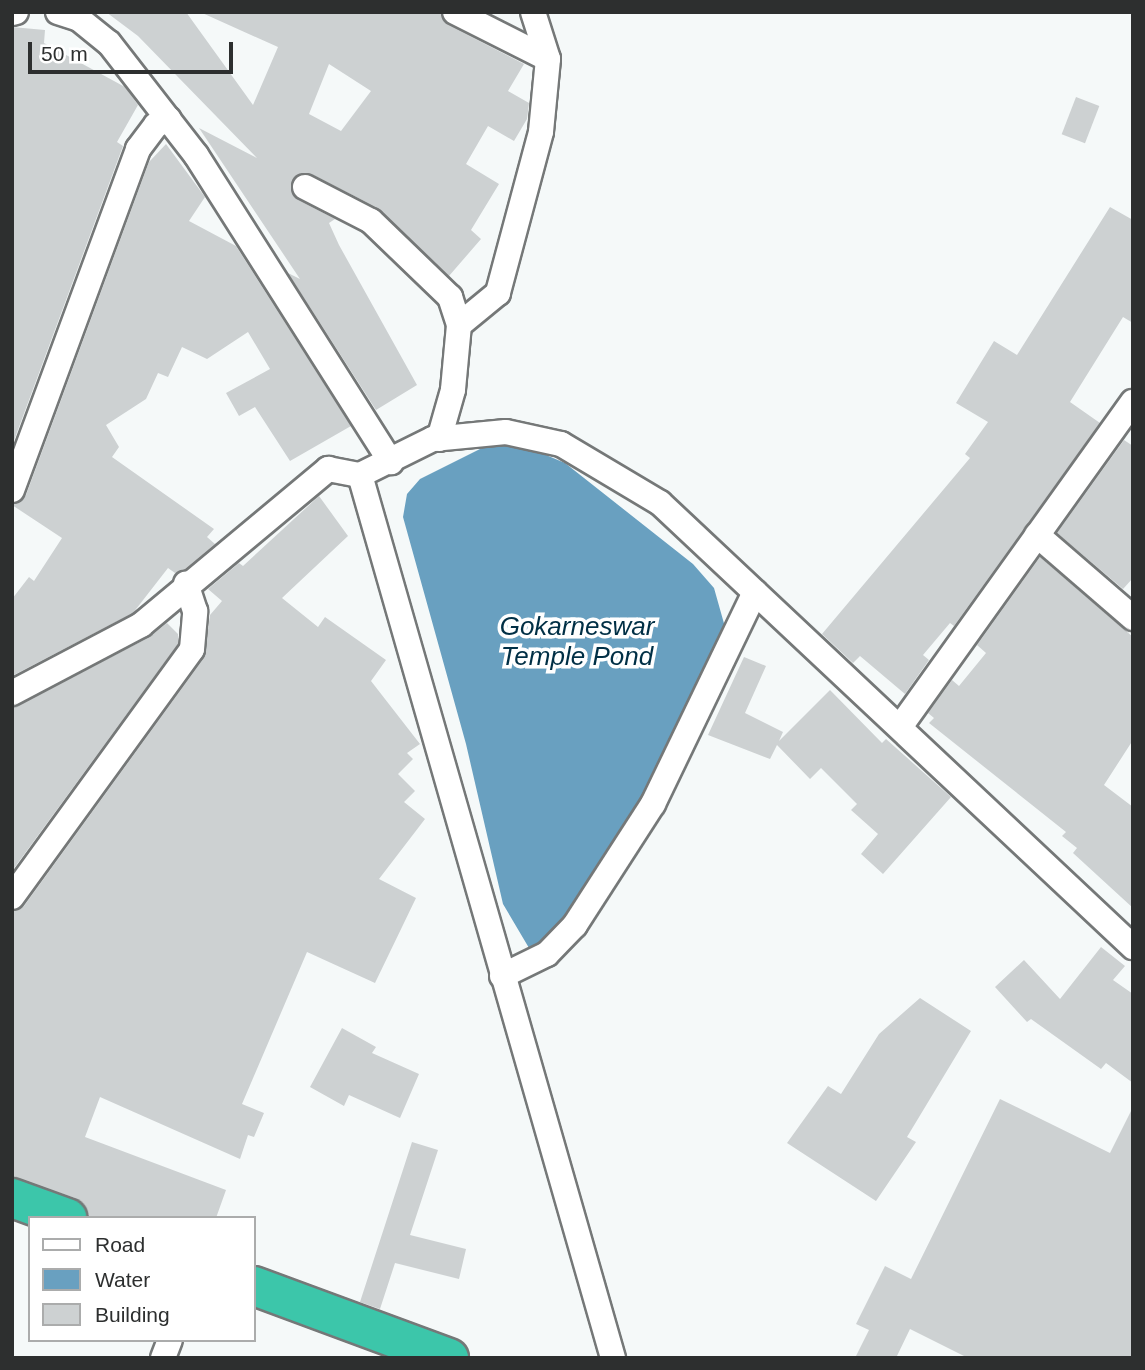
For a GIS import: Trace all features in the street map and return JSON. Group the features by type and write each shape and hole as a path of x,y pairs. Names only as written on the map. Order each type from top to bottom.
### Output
{"highway":[{"path":"12,1198 62,1216"},
{"path":"256,1287 449,1358"}],"street":[{"path":"58,12 79,19 109,43 169,119 391,462"},
{"path":"455,12 548,59"},
{"path":"459,325 498,293 541,132 548,59 533,12"},
{"path":"12,490 138,149 156,125 169,119"},
{"path":"305,187 371,221 450,297 459,325 453,390 439,439"},
{"path":"900,727 1133,402"},
{"path":"12,693 141,625 186,583 328,469 360,475 439,439 506,432 561,444 660,503 1133,947"},
{"path":"360,475 612,1358"},
{"path":"1037,535 1133,618"},
{"path":"12,897 192,649 195,611 186,583"},
{"path":"502,976 547,954 575,925 653,804 755,592"}],"water":[{"name":"Gokarneswar Temple Pond","path":"515,442 565,463 693,564 714,588 725,627 663,775 562,929 529,948 503,904 466,744 403,517 407,494 420,479 490,444"}],"building":[{"path":"106,12 186,12 253,105 278,47 200,12 440,12 448,25 524,64 508,91 529,103 527,119 514,141 488,126 466,164 499,184 471,230 481,239 449,276 378,208 311,174 292,181 298,200 335,219 329,223 339,245 417,385 376,410 288,273 300,279 199,128 257,158 138,36","holes":["329,64 371,91 341,131 309,114"]},
{"path":"12,27 45,30 44,43 125,87 138,105 117,142 123,146 12,446"},
{"path":"1076,97 1099,106 1085,143 1062,134"},
{"path":"166,144 205,197 189,221 236,246 351,426 290,461 255,407 239,416 226,393 270,369 248,332 207,359 182,347 168,377 158,373 146,399 106,425 119,447 112,457 214,529 207,537 215,544 185,569 175,573 168,568 133,613 12,676 12,599 29,577 34,581 62,538 12,505 26,495 149,162"},
{"path":"1110,207 1133,220 1133,323 1123,317 1070,402 1100,423 954,626 950,623 923,655 929,660 905,694 860,656 853,663 822,634 970,458 965,454 988,422 956,403 994,341 1017,355"},
{"path":"1124,440 1133,446 1133,578 1123,589 1057,533"},
{"path":"319,496 348,536 282,598 318,627 325,617 386,660 371,681 420,744 407,753 413,759 398,774 415,791 404,802 425,819 379,879 416,898 375,983 307,952 242,1104 264,1113 254,1137 248,1135 240,1159 100,1097 85,1137 226,1190 217,1216 87,1216 75,1198 12,1177 12,912 24,906 204,658 210,615 222,601 208,589 239,563 243,566"},
{"path":"1040,557 1133,637 1133,740 1104,785 1133,807 1133,908 1073,853 1077,848 1062,836 1066,832 929,723 934,718 928,713 952,680 959,686 986,653 977,645"},
{"path":"167,623 178,634 178,644 12,871 12,708 148,638"},
{"path":"744,657 766,666 745,713 783,732 779,741 830,690 882,743 886,739 951,797 883,874 861,854 878,834 851,810 857,804 821,768 810,779 777,745 770,759 708,735"},
{"path":"1101,947 1125,966 1113,980 1133,994 1133,1083 1106,1063 1101,1069 1031,1019 1027,1022 995,987 1024,960 1060,999"},
{"path":"920,998 971,1031 907,1137 916,1142 876,1201 787,1143 828,1086 841,1094 879,1034"},
{"path":"342,1028 376,1047 372,1053 419,1074 400,1118 349,1095 344,1106 310,1087"},
{"path":"1000,1099 1110,1153 1133,1107 1133,1358 968,1358 910,1329 896,1358 855,1358 869,1330 856,1324 885,1266 911,1279"},
{"path":"412,1142 438,1150 410,1235 466,1249 459,1279 395,1263 380,1309 360,1302"}]}
